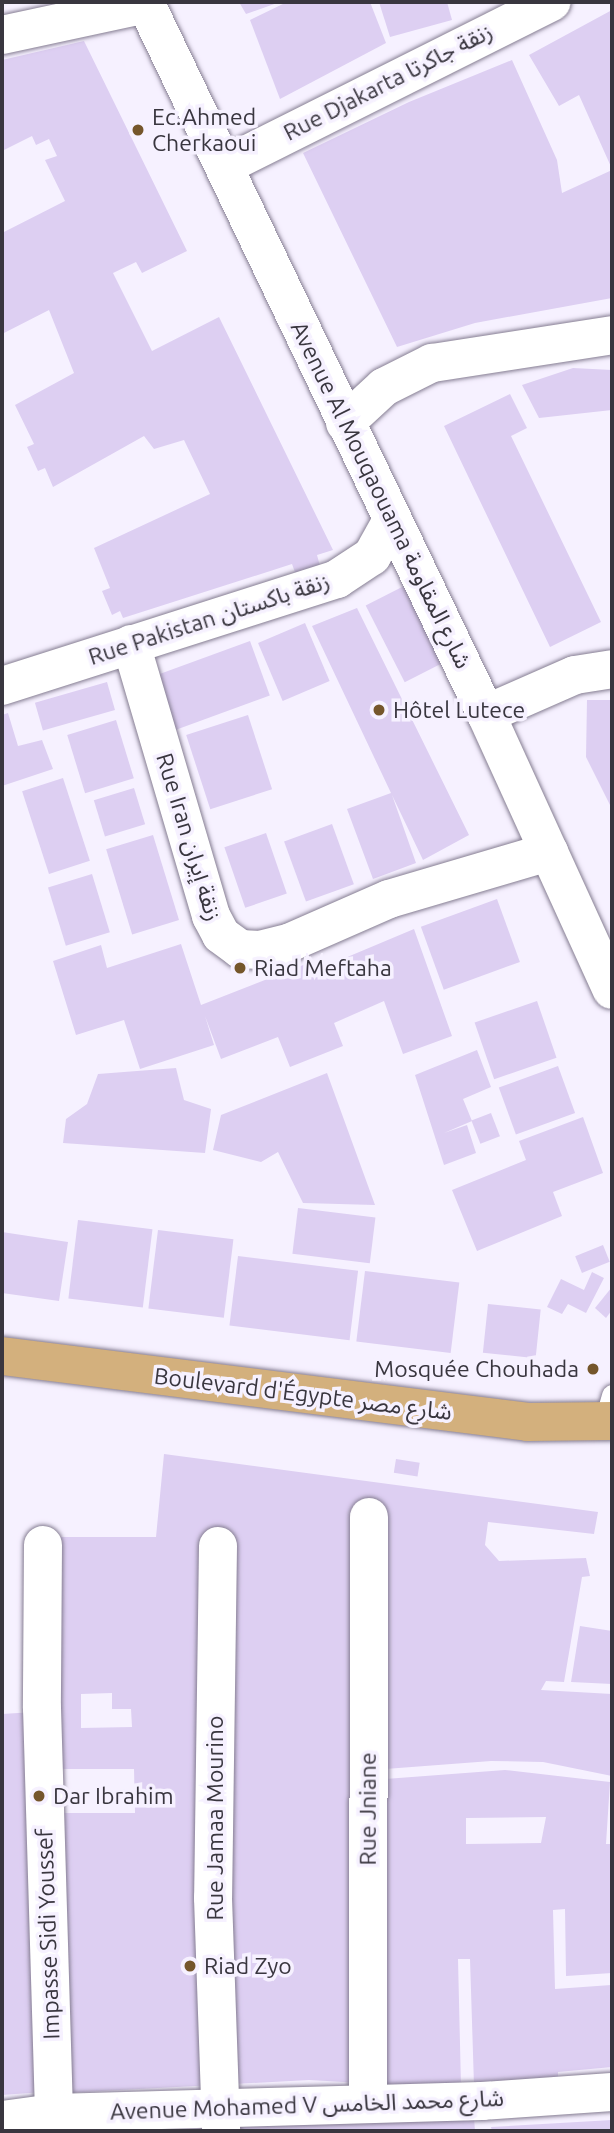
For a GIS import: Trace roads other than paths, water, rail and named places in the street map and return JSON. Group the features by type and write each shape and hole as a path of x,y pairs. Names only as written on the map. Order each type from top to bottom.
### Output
{"main road":[{"name":"Boulevard d'Égypte شارع مصر","path":"2,1356 528,1422 610,1413"}],"street":[{"name":"Rue Djakarta زنقة جاكرتا","path":"226,165 551,2"},
{"name":"Avenue Al Mouqaouama شارع المقاومة","path":"145,3 226,165 345,423 486,714 612,990"},
{"path":"2,35 145,3"},
{"path":"345,423 384,387 432,363 612,335"},
{"name":"Rue Pakistan زنقة باكستان","path":"2,686 347,575 372,556 392,520"},
{"name":"Rue Iran زنقة إيران","path":"131,645 211,916 220,935 240,949 260,950 290,942 389,899 549,852"},
{"path":"486,714 575,675 612,669"},
{"name":"Rue Jniane","path":"368,2101 369,1517"},
{"name":"Impasse Sidi Youssef","path":"43,1545 42,1707 54,2113"},
{"name":"Rue Jamaa Mourino","path":"218,1546 213,1898 221,2119"},
{"name":"Avenue Mohamed V شارع محمد الخامس","path":"2,2120 54,2113 221,2119 368,2101 483,2116 612,2092"}],"place":[{"name":"Ec.Ahmed Cherkaoui","path":"138,130"},
{"name":"Hôtel Lutece","path":"379,710"},
{"name":"Riad Meftaha","path":"240,968"},
{"name":"Mosquée Chouhada","path":"593,1369"},
{"name":"Dar Ibrahim","path":"39,1796"},
{"name":"Riad Zyo","path":"190,1966"}]}
